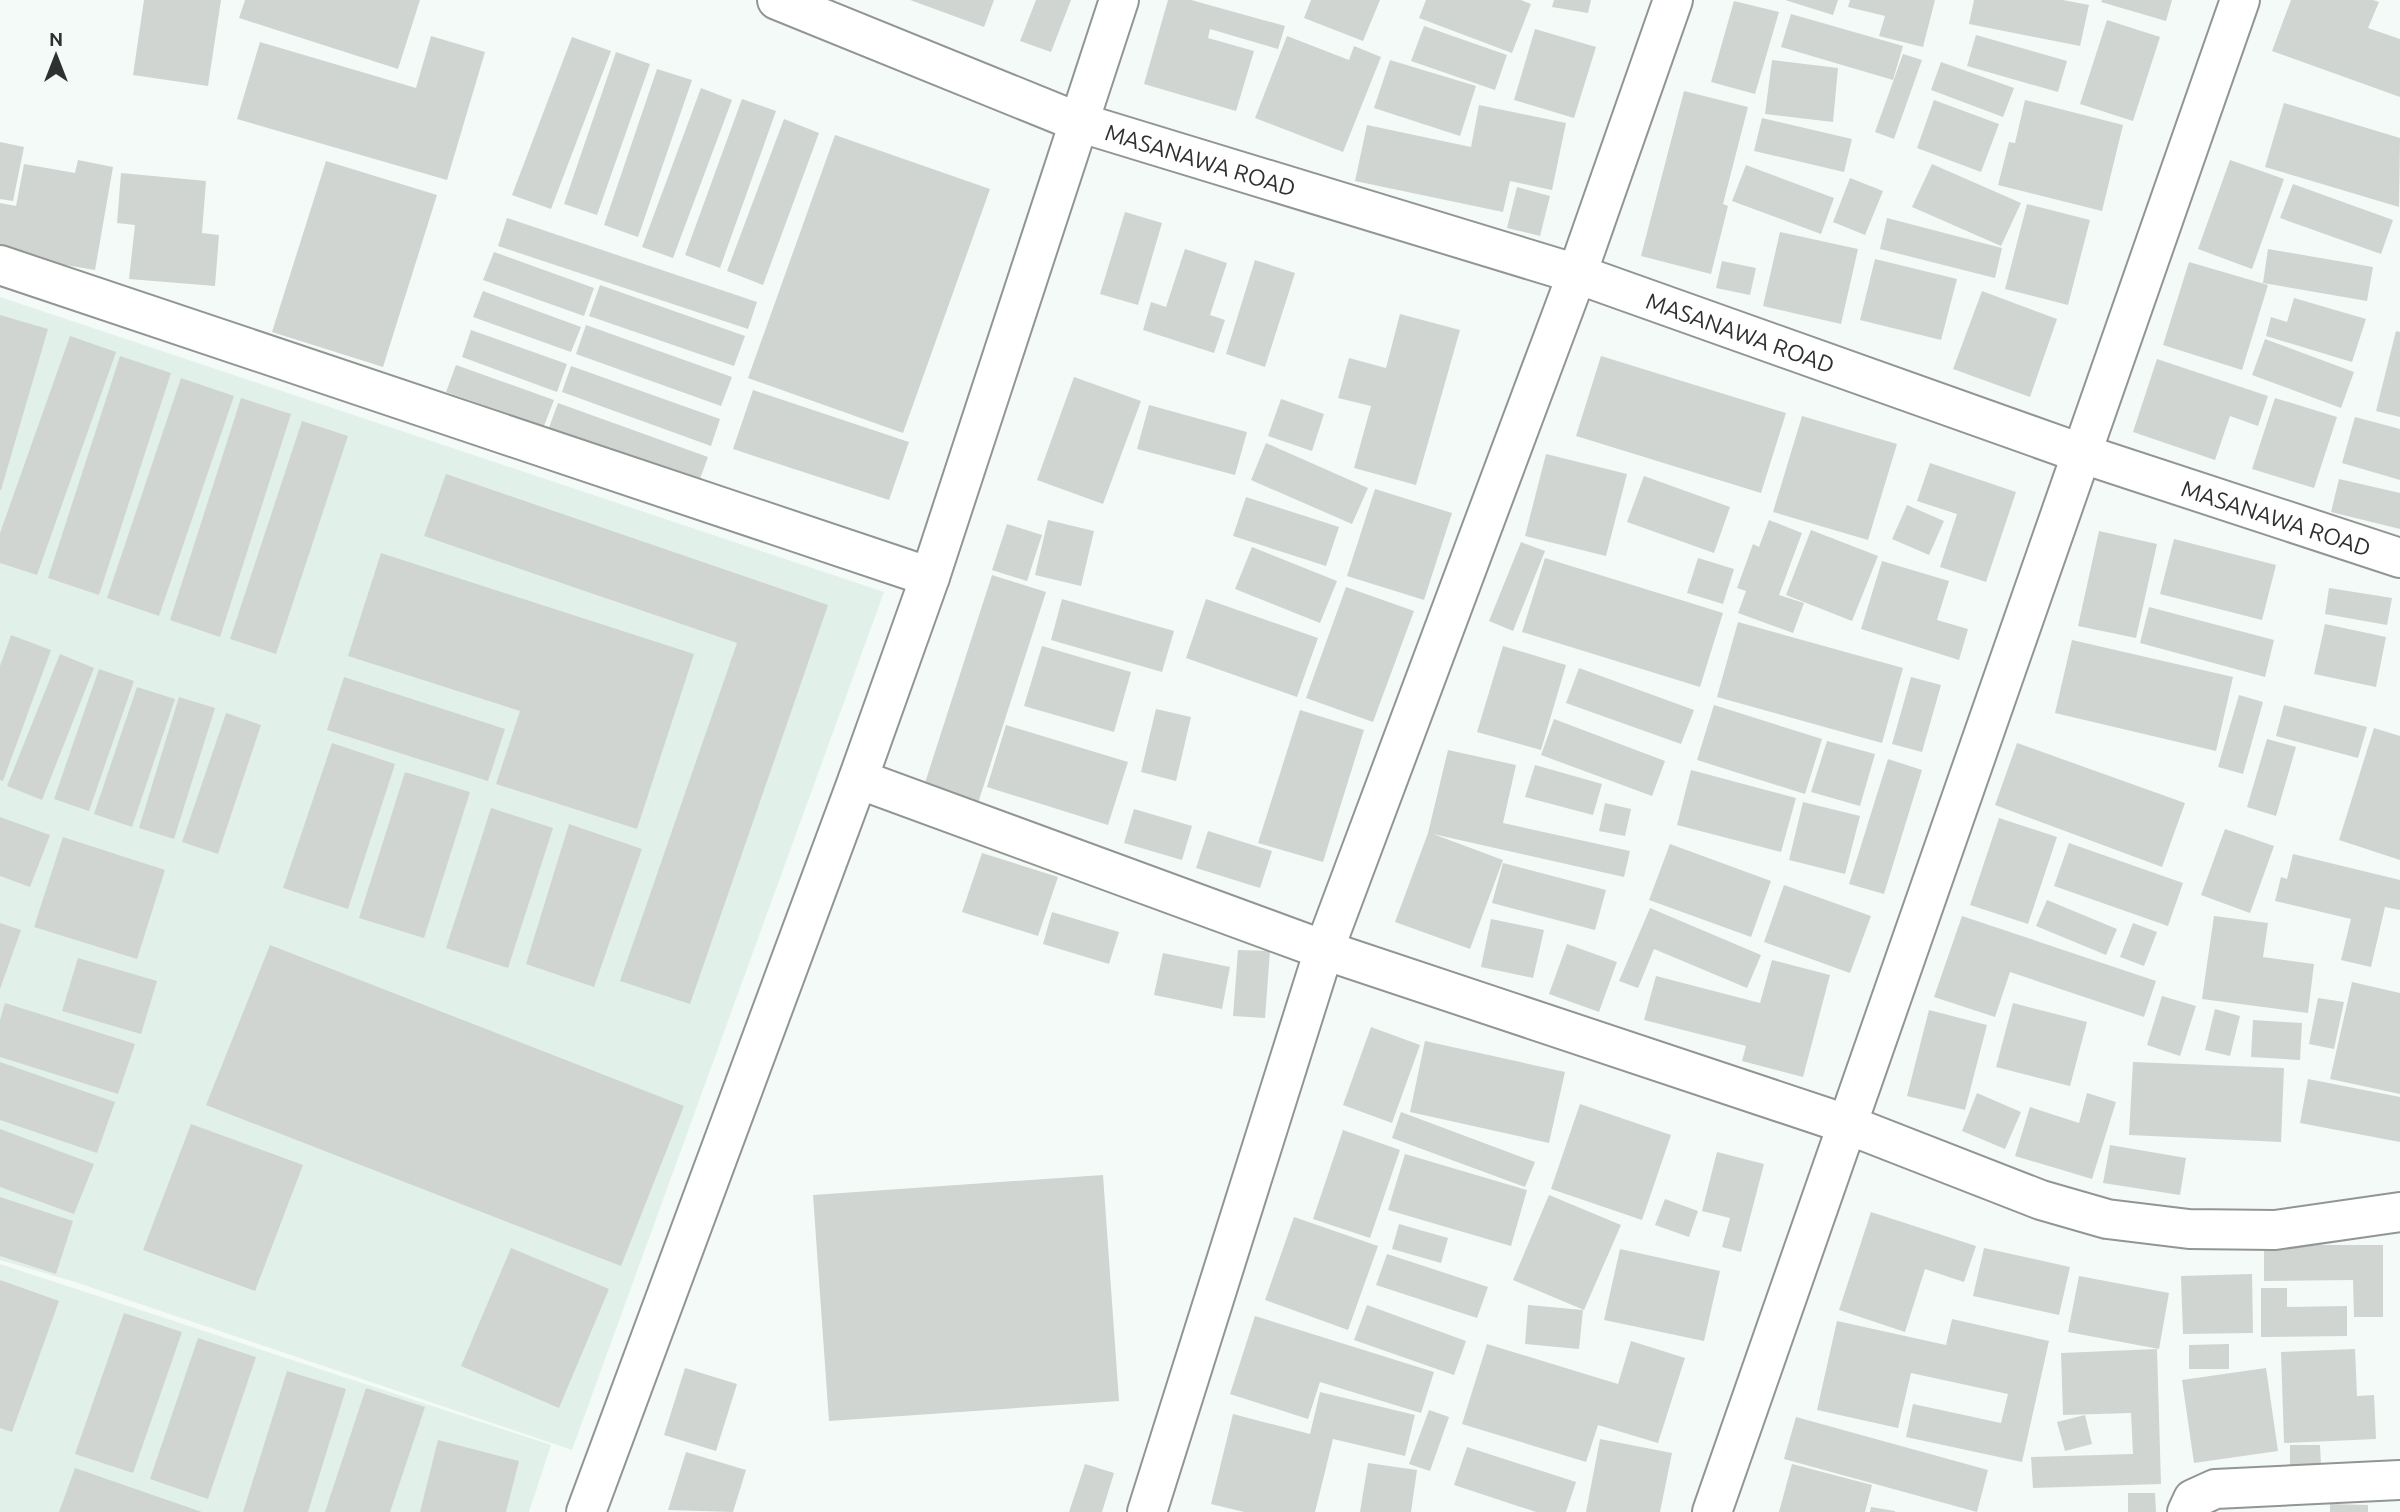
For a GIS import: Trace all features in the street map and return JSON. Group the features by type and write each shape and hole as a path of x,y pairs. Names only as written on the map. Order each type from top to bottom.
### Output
{"street":[{"name":"MASANAWA ROAD","path":"777,0 1079,122 1577,274 2083,454 2400,558"},
{"path":"586,1512 858,779 930,577 1119,0"},
{"path":"1147,1512 1325,950 1577,274 1672,0"},
{"path":"1712,1512 2240,0"},
{"path":"0,265 930,577"},
{"path":"858,779 1325,950 1846,1124 2041,1200 2107,1219 2189,1229 2275,1230 2400,1212"},
{"path":"2187,1512 2193,1499 2215,1489 2400,1480"}],"shaded area":[{"path":"0,297 884,592 572,1450 75,1282 0,1260"},
{"path":"0,1264 551,1445 529,1512 0,1512"}],"building":[{"path":"144,0 221,0 208,86 133,75"},
{"path":"245,0 420,0 398,69 239,18"},
{"path":"910,0 994,0 984,27"},
{"path":"1036,0 1071,0 1051,52 1020,41"},
{"path":"1168,0 1191,0 1285,26 1278,49 1210,29 1208,38 1254,51 1236,111 1144,84"},
{"path":"1311,0 1380,0 1363,41 1304,18"},
{"path":"1426,0 1521,0 1531,4 1512,53 1419,18"},
{"path":"1554,0 1591,0 1588,13 1552,7"},
{"path":"1785,0 1838,0 1833,15"},
{"path":"1850,0 1935,0 1923,47 1879,36 1885,16 1848,7"},
{"path":"1974,0 2063,0 2089,5 2080,46 1969,24"},
{"path":"2172,0 2166,21 2101,2"},
{"path":"2291,0 2379,2 2368,28 2400,39 2400,97 2272,51"},
{"path":"1734,1 1779,12 1755,94 1711,82"},
{"path":"1791,14 1903,46 1893,80 1781,47"},
{"path":"2107,20 2160,37 2133,121 2080,104"},
{"path":"1424,26 1507,55 1495,90 1411,61"},
{"path":"1535,29 1596,47 1574,118 1514,100"},
{"path":"1976,35 2067,61 2058,92 1967,66"},
{"path":"431,36 485,52 447,180 237,119 260,42 416,88"},
{"path":"1287,36 1349,60 1354,46 1381,57 1343,152 1255,118"},
{"path":"572,37 611,51 551,209 512,195"},
{"path":"616,52 650,64 597,215 564,204"},
{"path":"1903,54 1922,60 1894,139 1875,132"},
{"path":"1390,60 1476,86 1460,136 1374,108"},
{"path":"1772,60 1838,68 1833,122 1765,114"},
{"path":"1941,62 2014,88 2003,117 1931,90"},
{"path":"657,69 692,80 638,237 604,225"},
{"path":"701,88 732,100 673,258 642,247"},
{"path":"1684,91 1748,107 1723,204 1728,206 1711,274 1641,256"},
{"path":"742,99 776,111 720,268 685,255"},
{"path":"1934,100 1999,124 1981,172 1917,148"},
{"path":"2025,100 2123,125 2102,211 1998,185 2009,142 2015,143"},
{"path":"2284,103 2400,138 2399,207 2265,167"},
{"path":"1479,105 1566,123 1552,190 1510,181 1503,212 1355,181 1367,125 1471,147"},
{"path":"1762,118 1852,139 1844,172 1754,151"},
{"path":"784,119 819,133 763,285 727,271"},
{"path":"835,135 990,189 903,433 748,378"},
{"path":"0,142 24,147 13,201 0,199"},
{"path":"78,160 113,167 95,270 0,254 0,203 16,206 24,164 75,173"},
{"path":"2230,160 2284,179 2252,269 2198,249"},
{"path":"326,161 437,195 383,367 272,332"},
{"path":"1932,164 2021,203 2001,246 1912,207"},
{"path":"1746,165 1834,198 1821,234 1732,201"},
{"path":"121,173 206,181 202,233 219,235 215,286 129,279 135,225 117,223"},
{"path":"1850,178 1883,191 1865,235 1833,222"},
{"path":"2293,184 2393,220 2381,254 2280,218"},
{"path":"1517,187 1550,196 1540,236 1507,228"},
{"path":"2027,204 2090,220 2068,305 2005,289"},
{"path":"1125,212 1162,223 1138,305 1100,294"},
{"path":"507,218 757,302 748,329 498,246"},
{"path":"1887,218 2002,248 1995,278 1880,249"},
{"path":"1780,232 1858,249 1841,324 1763,306"},
{"path":"1185,249 1227,263 1210,315 1225,320 1214,353 1143,330 1151,302 1166,307"},
{"path":"2268,249 2373,267 2367,301 2263,283"},
{"path":"494,252 594,288 584,316 483,280"},
{"path":"1875,259 1957,279 1941,340 1860,320"},
{"path":"1255,260 1295,273 1265,367 1226,354"},
{"path":"1722,261 1756,268 1750,295 1716,288"},
{"path":"2189,262 2268,285 2242,370 2163,345"},
{"path":"600,285 745,336 734,366 589,316"},
{"path":"483,291 581,327 571,352 473,317"},
{"path":"1982,291 2057,319 2030,397 1953,369"},
{"path":"2294,298 2366,319 2352,362 2266,336 2271,317 2287,322"},
{"path":"1400,314 1460,330 1416,485 1354,468 1371,406 1338,398 1349,358 1386,368"},
{"path":"0,315 48,329 1,490 0,490"},
{"path":"586,325 732,377 721,406 576,354"},
{"path":"471,330 567,364 557,392 462,357"},
{"path":"2396,331 2400,332 2400,417 2376,411"},
{"path":"70,336 116,352 37,575 0,563 0,533"},
{"path":"2265,339 2354,372 2341,408 2252,375"},
{"path":"120,356 171,373 99,595 48,578"},
{"path":"1601,356 1786,413 1761,493 1576,436"},
{"path":"2157,359 2268,396 2258,426 2230,416 2215,460 2133,432"},
{"path":"456,365 554,400 544,426 446,392"},
{"path":"571,366 720,419 711,446 562,392"},
{"path":"1074,377 1141,401 1103,504 1037,480"},
{"path":"181,378 234,396 159,616 107,598"},
{"path":"753,390 909,442 889,500 733,449"},
{"path":"241,398 291,414 220,637 170,620"},
{"path":"2275,398 2337,417 2314,488 2252,469"},
{"path":"1281,399 1324,414 1312,451 1268,436"},
{"path":"558,403 708,457 697,487 547,433"},
{"path":"1149,405 1247,432 1235,475 1137,449"},
{"path":"1802,416 1897,444 1868,540 1773,512"},
{"path":"2355,417 2400,429 2400,480 2342,463"},
{"path":"302,421 348,436 276,654 230,639"},
{"path":"1266,443 1368,488 1352,524 1251,480"},
{"path":"1546,454 1627,474 1606,556 1525,536"},
{"path":"1930,463 2016,492 1986,582 1940,567 1957,514 1917,501"},
{"path":"446,474 828,605 690,1004 620,981 737,643 424,536"},
{"path":"1644,476 1730,507 1714,553 1627,522"},
{"path":"2339,479 2400,493 2400,529 2331,512"},
{"path":"1375,489 1452,513 1424,600 1347,576"},
{"path":"1246,497 1339,527 1326,566 1233,536"},
{"path":"1907,505 1944,521 1929,555 1892,539"},
{"path":"1048,520 1094,531 1081,586 1035,575"},
{"path":"1769,520 1802,533 1779,595 1804,603 1793,633 1738,613 1746,591 1737,588 1753,544 1759,547"},
{"path":"1007,524 1042,535 1027,581 992,570"},
{"path":"1811,530 1878,556 1852,621 1786,595"},
{"path":"2099,531 2157,544 2136,638 2078,626"},
{"path":"2174,539 2276,565 2262,620 2160,594"},
{"path":"1521,542 1545,551 1513,631 1489,621"},
{"path":"1252,547 1337,581 1320,623 1235,589"},
{"path":"381,553 694,654 637,829 496,784 520,711 348,656"},
{"path":"1545,558 1723,613 1700,687 1522,632"},
{"path":"1698,558 1734,569 1723,604 1687,593"},
{"path":"1882,561 1949,581 1937,620 1968,629 1959,660 1861,629"},
{"path":"992,575 1046,592 978,803 924,786"},
{"path":"1346,587 1414,611 1373,722 1306,698"},
{"path":"2329,588 2392,598 2387,625 2325,614"},
{"path":"1062,599 1174,631 1162,672 1051,640"},
{"path":"1206,599 1318,638 1297,697 1186,658"},
{"path":"2149,607 2274,640 2265,677 2140,643"},
{"path":"1738,622 1903,668 1882,743 1717,697"},
{"path":"2325,624 2386,637 2376,687 2314,674"},
{"path":"11,635 51,650 3,781 0,780 0,666"},
{"path":"2072,640 2233,677 2216,751 2055,713"},
{"path":"1042,646 1131,672 1114,732 1024,706"},
{"path":"1503,646 1566,665 1541,750 1477,732"},
{"path":"60,654 94,668 42,800 7,786"},
{"path":"1579,668 1694,710 1681,744 1566,703"},
{"path":"99,669 134,681 89,811 54,799"},
{"path":"344,677 505,729 488,781 327,730"},
{"path":"1911,677 1941,685 1922,752 1892,744"},
{"path":"137,687 175,699 132,827 94,814"},
{"path":"2239,695 2263,702 2243,774 2218,767"},
{"path":"179,697 215,708 174,839 139,828"},
{"path":"1714,705 1822,739 1805,794 1697,760"},
{"path":"2284,705 2367,727 2358,758 2276,736"},
{"path":"1156,709 1191,717 1176,781 1141,772"},
{"path":"1300,710 1364,730 1323,862 1258,843"},
{"path":"226,713 261,725 218,854 182,842"},
{"path":"1554,719 1665,761 1652,796 1541,755"},
{"path":"1006,725 1128,762 1108,825 987,787"},
{"path":"2374,728 2400,736 2400,860 2339,840"},
{"path":"2267,739 2296,747 2276,816 2247,807"},
{"path":"1827,741 1875,754 1860,806 1811,792"},
{"path":"332,743 395,764 348,909 283,888"},
{"path":"2017,743 2185,803 2162,867 1995,805"},
{"path":"1448,750 1516,765 1503,823 1630,851 1624,877 1433,834 1503,860 1470,949 1395,922 1428,833"},
{"path":"1888,759 1922,770 1884,894 1849,884"},
{"path":"1535,765 1602,784 1593,815 1525,797"},
{"path":"1691,770 1796,798 1781,852 1677,825"},
{"path":"405,772 470,792 424,938 359,918"},
{"path":"1803,802 1860,816 1845,874 1789,860"},
{"path":"1605,803 1631,809 1625,836 1599,831"},
{"path":"491,808 553,828 508,968 446,948"},
{"path":"1134,809 1192,826 1182,860 1124,843"},
{"path":"0,817 50,835 30,887 0,876"},
{"path":"1999,818 2057,837 2028,924 1970,905"},
{"path":"569,824 642,849 594,987 526,964"},
{"path":"2225,829 2274,846 2250,913 2201,895"},
{"path":"1208,831 1272,851 1260,888 1196,868"},
{"path":"63,837 165,870 137,959 34,927"},
{"path":"2069,843 2183,883 2168,926 2054,886"},
{"path":"1670,844 1771,881 1751,937 1649,900"},
{"path":"982,853 1058,877 1038,936 962,912"},
{"path":"2293,854 2400,880 2400,910 2385,907 2371,967 2341,960 2351,919 2275,901 2281,877 2287,879"},
{"path":"1503,863 1606,890 1595,930 1492,903"},
{"path":"1784,885 1871,916 1850,973 1764,942"},
{"path":"2047,900 2117,929 2106,955 2036,926"},
{"path":"1650,908 1761,955 1747,988 1654,949 1638,988 1619,981"},
{"path":"1052,912 1119,932 1109,964 1043,944"},
{"path":"1962,916 2156,981 2144,1017 2010,972 1995,1017 1934,997"},
{"path":"2214,916 2268,923 2263,957 2314,964 2308,1013 2202,999"},
{"path":"1491,919 1544,930 1533,978 1481,967"},
{"path":"0,923 21,930 0,989"},
{"path":"2133,923 2157,932 2144,966 2120,957"},
{"path":"1567,944 1617,962 1599,1012 1549,994"},
{"path":"270,945 684,1106 621,1266 206,1105"},
{"path":"1238,950 1270,951 1265,1018 1233,1016"},
{"path":"1163,953 1230,967 1222,1009 1154,995"},
{"path":"78,958 157,981 141,1034 62,1011"},
{"path":"1772,960 1830,975 1803,1077 1742,1061 1746,1046 1644,1020 1656,976 1760,1003"},
{"path":"2352,982 2400,993 2400,1094 2330,1079"},
{"path":"2162,996 2196,1006 2180,1056 2147,1045"},
{"path":"2318,998 2344,1002 2334,1049 2309,1044"},
{"path":"5,1003 135,1044 118,1094 0,1057 0,1020"},
{"path":"2013,1003 2087,1022 2070,1086 1996,1067"},
{"path":"2215,1009 2240,1016 2230,1056 2205,1050"},
{"path":"1929,1010 1987,1025 1965,1110 1907,1096"},
{"path":"2253,1020 2302,1023 2300,1060 2251,1057"},
{"path":"1371,1027 1420,1045 1392,1123 1343,1105"},
{"path":"1425,1041 1565,1072 1549,1143 1410,1112"},
{"path":"0,1062 115,1102 97,1153 0,1120"},
{"path":"2133,1062 2284,1068 2281,1142 2129,1135"},
{"path":"2308,1079 2400,1097 2400,1142 2300,1123"},
{"path":"1977,1093 2021,1112 2005,1149 1962,1131"},
{"path":"2087,1093 2116,1102 2092,1179 2015,1156 2030,1107 2079,1123"},
{"path":"1580,1104 1671,1135 1642,1220 1551,1189"},
{"path":"1401,1112 1535,1162 1525,1187 1392,1138"},
{"path":"191,1124 303,1165 255,1291 143,1250"},
{"path":"0,1129 94,1164 74,1214 0,1187"},
{"path":"1343,1130 1400,1150 1370,1238 1313,1219"},
{"path":"2110,1145 2186,1158 2180,1195 2103,1183"},
{"path":"1717,1152 1764,1164 1741,1252 1722,1247 1730,1218 1702,1211"},
{"path":"1405,1154 1527,1190 1511,1246 1388,1210"},
{"path":"1103,1175 1119,1401 829,1421 813,1195"},
{"path":"1549,1195 1621,1225 1584,1310 1513,1280"},
{"path":"0,1197 73,1221 56,1274 0,1256"},
{"path":"1665,1199 1698,1211 1689,1237 1655,1225"},
{"path":"1871,1212 1976,1246 1964,1282 1925,1269 1905,1332 1839,1310"},
{"path":"1294,1217 1378,1246 1348,1330 1265,1300"},
{"path":"1399,1224 1448,1238 1441,1263 1392,1249"},
{"path":"2264,1245 2383,1245 2383,1317 2354,1317 2353,1280 2264,1281"},
{"path":"511,1248 609,1289 559,1408 461,1366"},
{"path":"1984,1248 2070,1267 2059,1315 1973,1296"},
{"path":"1620,1249 1720,1271 1704,1341 1604,1320"},
{"path":"1387,1254 1488,1287 1477,1318 1376,1285"},
{"path":"2252,1274 2253,1333 2183,1334 2181,1276"},
{"path":"2079,1276 2169,1293 2159,1349 2068,1332"},
{"path":"0,1280 59,1301 12,1432 0,1428"},
{"path":"2261,1288 2287,1288 2287,1307 2347,1306 2347,1336 2261,1337"},
{"path":"1367,1305 1466,1341 1454,1375 1354,1340"},
{"path":"1528,1305 1583,1310 1579,1349 1525,1344"},
{"path":"124,1313 182,1332 133,1473 75,1454"},
{"path":"1255,1316 1434,1372 1421,1413 1320,1382 1308,1419 1230,1394"},
{"path":"1952,1319 2049,1341 2022,1462 1906,1437 1913,1404 2001,1423 2008,1394 1911,1373 1898,1428 1817,1410 1837,1321 1946,1345"},
{"path":"198,1338 256,1357 208,1499 150,1479"},
{"path":"1631,1341 1685,1358 1658,1443 1598,1425 1586,1462 1462,1424 1487,1344 1618,1384"},
{"path":"2229,1344 2229,1369 2189,1369 2189,1345"},
{"path":"2157,1349 2161,1484 2033,1488 2031,1457 2133,1454 2131,1413 2063,1415 2061,1353"},
{"path":"2355,1349 2357,1396 2374,1395 2376,1439 2284,1443 2281,1352"},
{"path":"685,1368 737,1384 716,1451 664,1435"},
{"path":"2266,1368 2278,1451 2194,1463 2182,1380"},
{"path":"287,1371 346,1389 308,1512 243,1512"},
{"path":"366,1388 425,1407 390,1512 325,1512"},
{"path":"1320,1392 1415,1415 1405,1456 1333,1439 1315,1512 1244,1512 1211,1504 1233,1414 1310,1434"},
{"path":"1429,1410 1449,1417 1430,1471 1409,1464"},
{"path":"2085,1415 2092,1444 2065,1451 2057,1422"},
{"path":"1796,1417 1988,1470 1977,1512 1784,1459"},
{"path":"1600,1439 1672,1453 1660,1512 1586,1512"},
{"path":"438,1440 519,1461 506,1512 420,1512"},
{"path":"2290,1445 2320,1445 2321,1465 2290,1466"},
{"path":"1467,1447 1576,1482 1566,1512 1536,1512 1454,1485"},
{"path":"686,1452 746,1470 733,1512 668,1510"},
{"path":"1368,1463 1417,1470 1411,1512 1360,1512"},
{"path":"1085,1464 1114,1473 1102,1512 1069,1512"},
{"path":"1792,1464 1872,1485 1865,1512 1779,1512"},
{"path":"75,1468 202,1512 59,1512"},
{"path":"2128,1493 2155,1493 2156,1512 2128,1512"},
{"path":"2330,1504 2368,1505 2368,1512 2330,1512"},
{"path":"1871,1507 1895,1511 1895,1512 1870,1512"}]}
